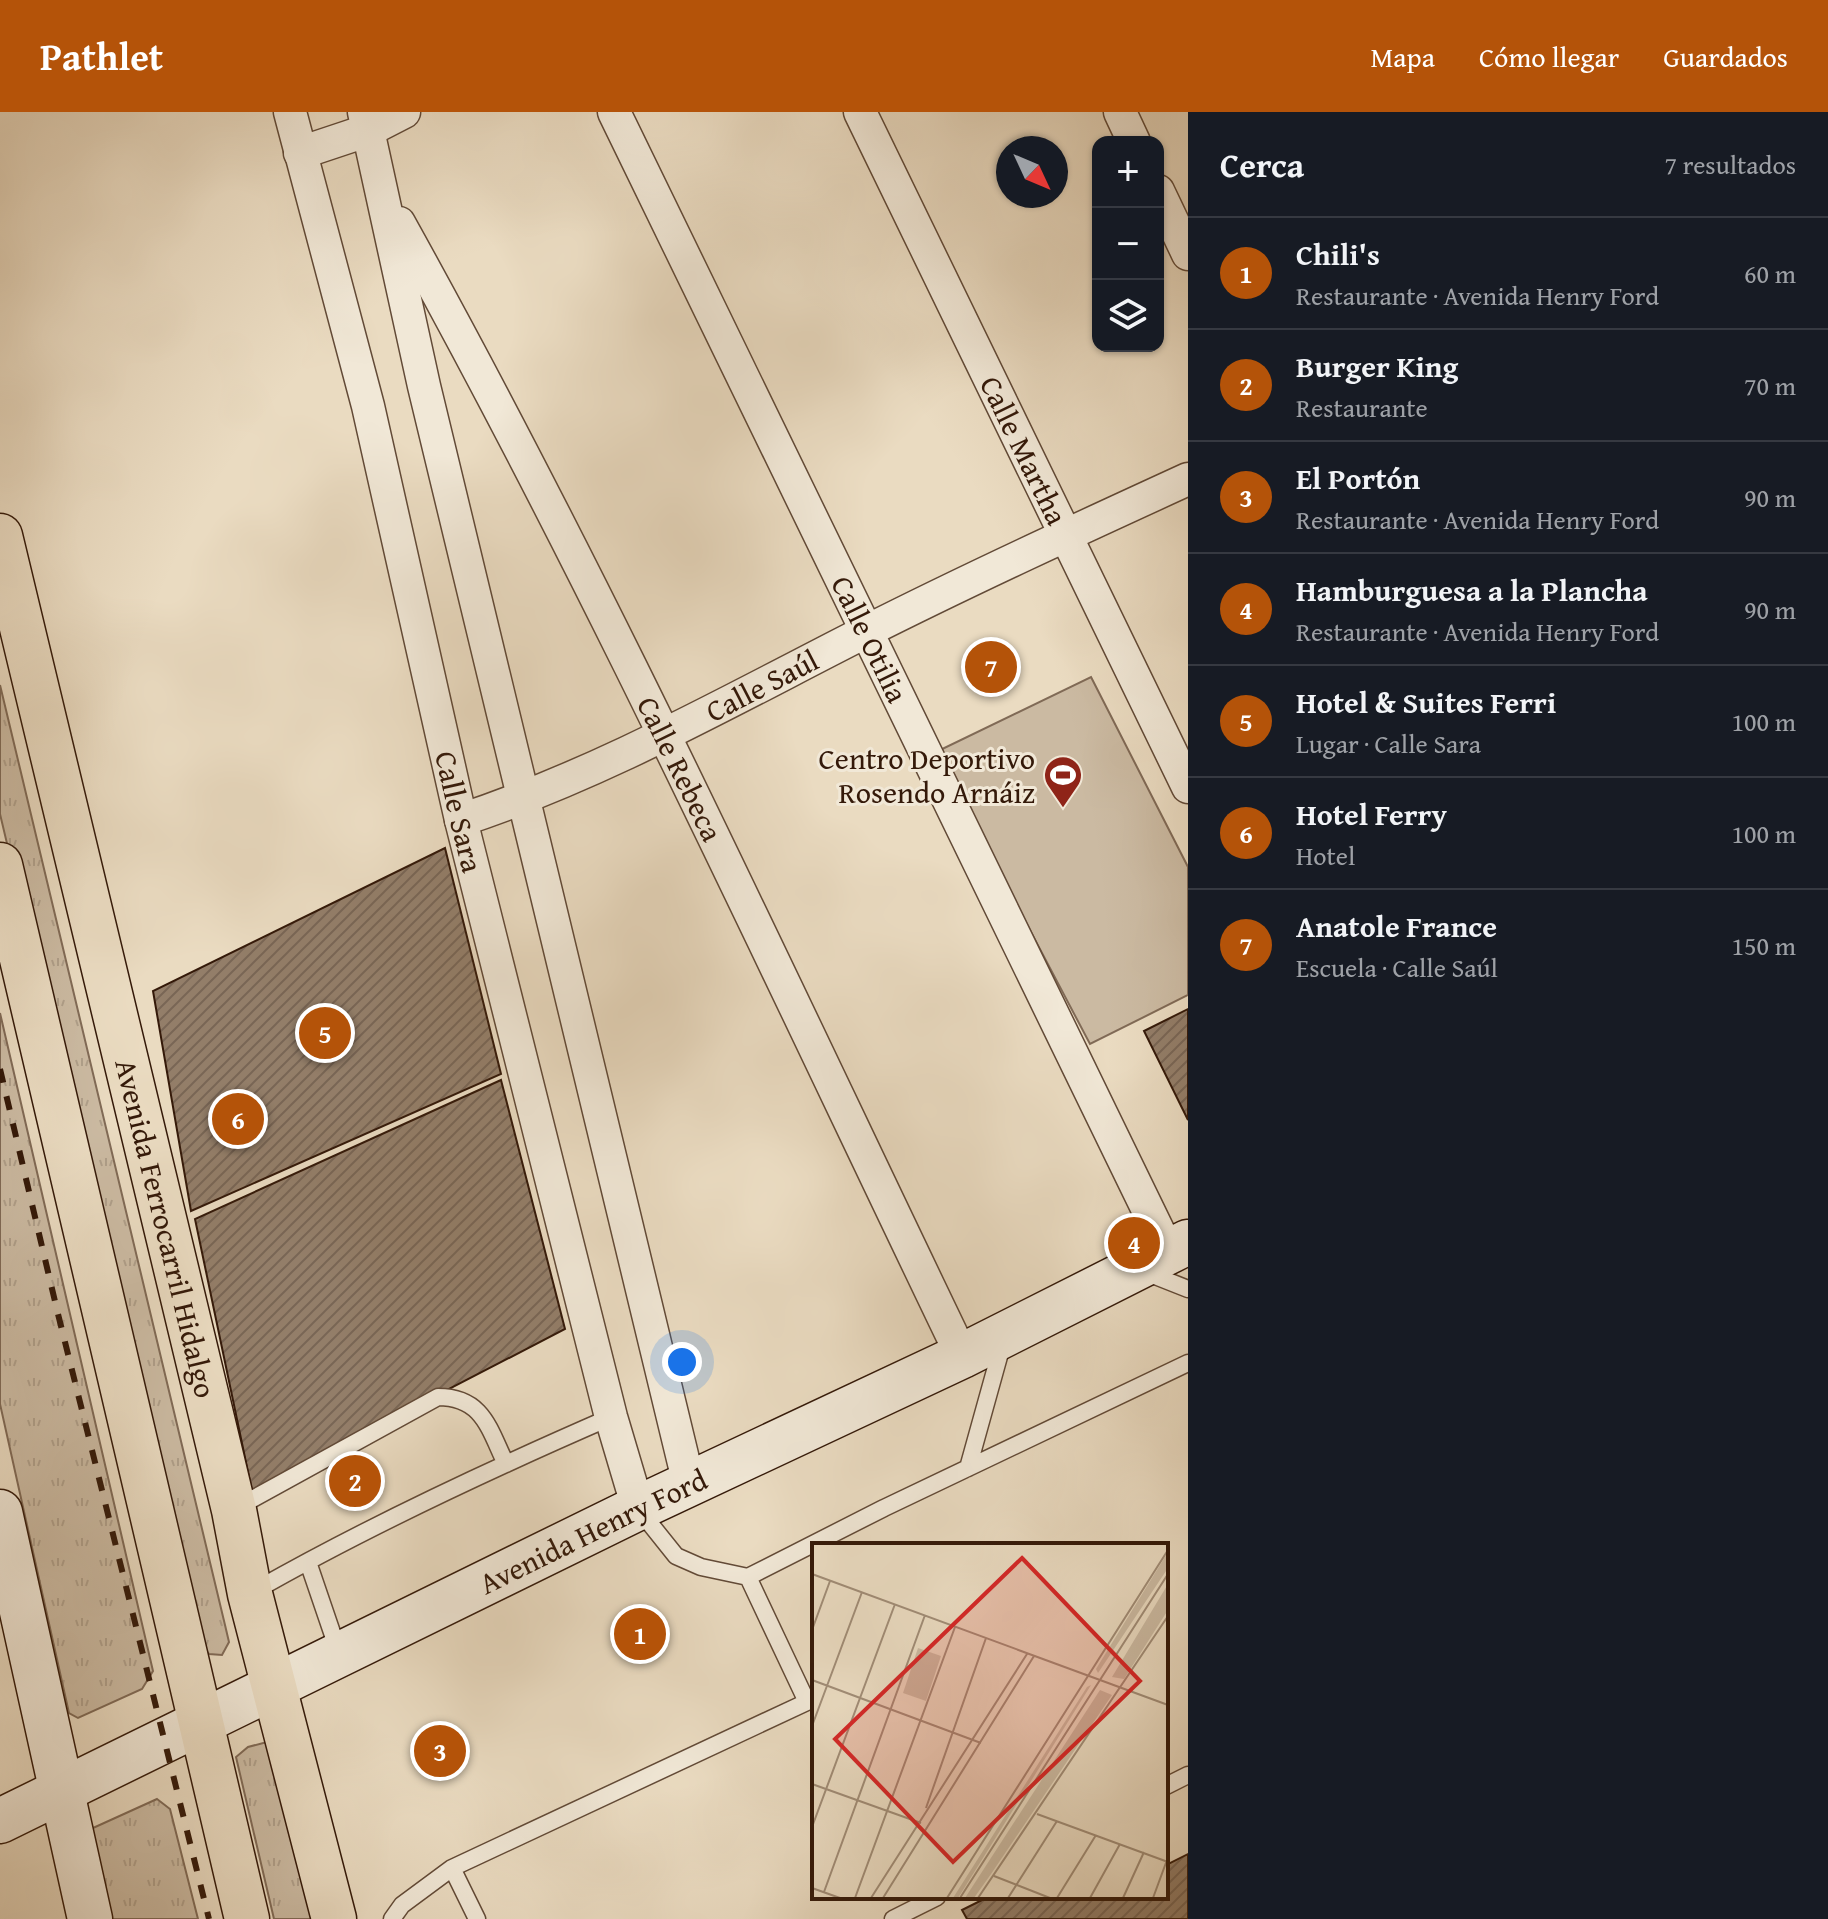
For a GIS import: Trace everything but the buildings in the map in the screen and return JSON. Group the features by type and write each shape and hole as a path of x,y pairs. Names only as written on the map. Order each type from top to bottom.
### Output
{"main road":[{"name":"Avenida Ferrocarril Hidalgo","path":"0,536 234,1510 250,1594 334,1919"},
{"path":"0,865 247,1919"}],"street":[{"name":"Calle Sara","path":"290,112 368,406 461,820 611,1417 638,1508"},
{"path":"300,153 366,121 404,112"},
{"name":"Calle Otilia","path":"614,112 1164,1253"},
{"name":"Calle Martha","path":"860,112 1188,787"},
{"path":"1120,112 1131,136"},
{"name":"Calle Sara","path":"366,121 424,386 522,800 689,1484"},
{"name":"Calle Rebeca","path":"382,192 488,383 665,737 962,1356"},
{"path":"1164,204 1188,254"},
{"name":"Calle Saúl","path":"461,820 522,800 665,737 865,632 1064,535 1188,479"},
{"name":"Avenida Henry Ford","path":"0,1821 638,1508 962,1356 1164,1253"},
{"path":"0,1512 90,1919"}],"lane":[{"path":"1164,1253 1188,1289"},
{"path":"968,1468 1006,1333"},
{"path":"817,1543 1188,1363"},
{"path":"234,1510 438,1397 455,1397 475,1408 506,1464"},
{"path":"250,1594 506,1464 611,1417"},
{"path":"638,1508 676,1556 701,1567 748,1577 812,1545"},
{"path":"308,1562 340,1654"},
{"path":"392,1919 402,1905 452,1868 807,1702 748,1577"},
{"path":"1168,1785 1188,1775"},
{"path":"452,1868 477,1919"},
{"path":"893,1919 933,1899"}],"green space":[{"name":"Centro Deportivo Rosendo Arnáiz","path":"1091,677 1188,867 1188,995 1090,1044 936,752"},
{"path":"0,685 229,1642 222,1655 209,1654 195,1638 0,814"},
{"path":"0,1013 153,1671 142,1689 78,1718 69,1713 0,1404"},
{"path":"267,1742 318,1919 274,1919 236,1757 248,1747"},
{"path":"157,1799 170,1809 198,1919 107,1919 90,1849 93,1828"}],"railway":[{"path":"0,1069 209,1919"}],"place":[{"name":"Anatole France","path":"991,667"},
{"name":"Centro Deportivo Rosendo Arnáiz","path":"1063,809"},
{"name":"Hotel & Suites Ferri","path":"325,1033"},
{"name":"Hotel Ferry","path":"238,1119"},
{"name":"Hamburguesa a la Plancha","path":"1134,1243"},
{"name":"Burger King","path":"355,1481"},
{"name":"Chili's","path":"640,1634"},
{"name":"El Portón","path":"440,1751"}]}
